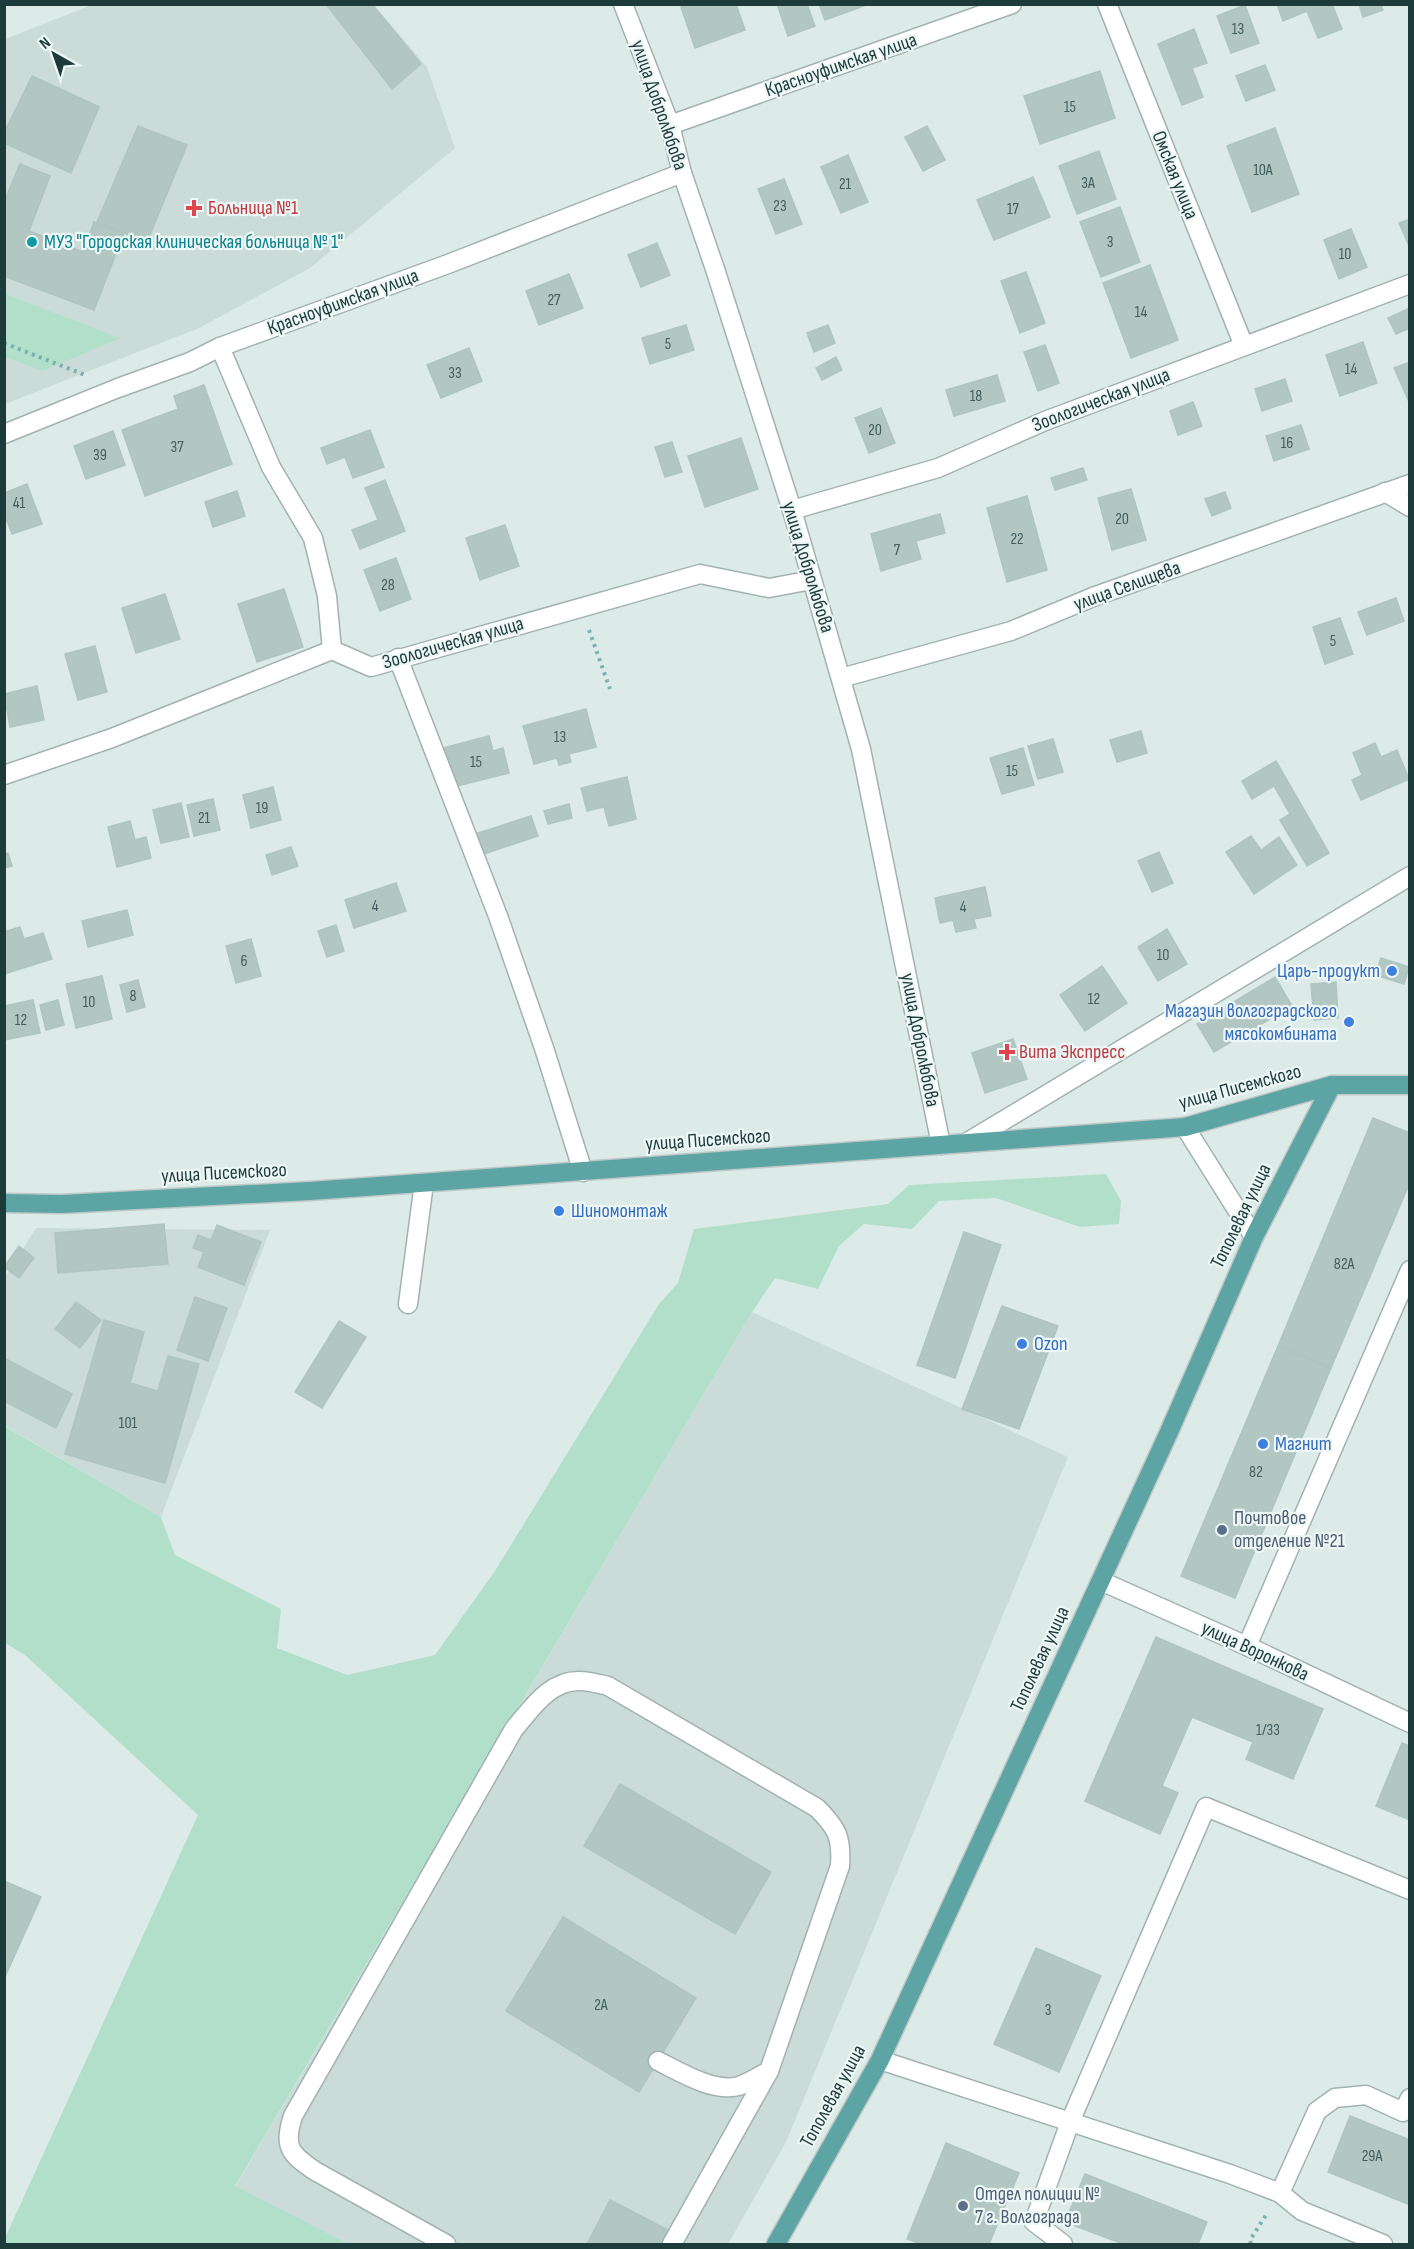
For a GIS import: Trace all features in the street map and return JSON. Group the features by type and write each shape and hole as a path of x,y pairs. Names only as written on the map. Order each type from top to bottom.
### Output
{"main road":[{"name":"улица Писемского","path":"4,1203 62,1204 424,1183 1185,1127 1332,1085 1410,1085"},
{"name":"Тополевая улица","path":"776,2244 880,2060 1169,1432 1254,1237 1332,1085"}],"street":[{"name":"улица Добролюбова","path":"623,4 670,125 682,173 716,269 792,510 861,749 941,1145"},
{"name":"Красноуфимская улица","path":"670,125 1012,4"},
{"name":"Омская улица","path":"1107,4 1244,346"},
{"name":"Красноуфимская улица","path":"4,434 190,362 220,347 448,264 682,173"},
{"name":"Зоологическая улица","path":"792,510 938,468 1045,421 1410,284"},
{"path":"4,775 112,738 332,650 327,596 313,538 271,467 220,347"},
{"name":"улица Селищева","path":"841,678 1011,631 1093,597 1410,484"},
{"path":"1385,492 1410,507"},
{"name":"Зоологическая улица","path":"332,650 371,667 700,574 769,588 812,580"},
{"path":"398,658 498,916 544,1048 583,1172"},
{"path":"966,1143 1410,876"},
{"path":"1185,1127 1254,1237"},
{"path":"408,1304 424,1183"},
{"path":"1247,1646 1410,1270"},
{"name":"улица Воронкова","path":"1101,1581 1247,1646 1410,1723"},
{"path":"446,2244 315,2171 297,2158 290,2149 287,2134 293,2116 514,1729 535,1704 556,1685 580,1681 608,1686 817,1808 833,1824 841,1844 840,1866 769,2071 672,2244"},
{"path":"1064,2244 1034,2222 1070,2122 1206,1807 1410,1890"},
{"path":"880,2060 1230,2174 1280,2193 1302,2211 1383,2244"},
{"path":"658,2061 721,2088 739,2086 769,2071"},
{"path":"1280,2193 1317,2111 1335,2098 1366,2095 1408,2108"}],"path":[{"path":"4,344 118,388"},
{"path":"581,606 609,689"},
{"path":"1251,2244 1250,2240 1280,2193"}],"shaded area":[{"name":"Больница №1","path":"92,5 374,5 427,67 455,148 310,268 199,328 5,404 5,39"},
{"path":"36,1228 270,1230 161,1517 5,1426 5,1277"},
{"path":"752,1312 1068,1457 786,2142 728,2244 349,2244 235,2187"}],"green space":[{"path":"5,294 120,338 43,371 5,357"},
{"path":"1106,1174 1121,1201 1119,1224 1080,1227 996,1198 939,1201 912,1229 864,1224 839,1246 818,1289 775,1278 752,1312 235,2186 349,2244 5,2244 5,2238 198,1815 25,1655 5,1643 4,1426 161,1517 175,1555 281,1609 277,1648 347,1675 435,1655 495,1571 659,1304 678,1283 694,1229 888,1204 909,1185"}],"building":[{"path":"326,4 372,4 421,64 392,89"},
{"path":"686,4 736,4 745,30 695,48 681,7"},
{"path":"777,4 807,4 815,26 788,36"},
{"path":"819,4 869,4 825,20"},
{"path":"1277,4 1332,4 1342,29 1318,38 1307,11 1283,21"},
{"path":"1359,4 1381,4 1383,10 1363,17"},
{"path":"1245,5 1259,43 1231,53 1217,16"},
{"path":"1194,29 1207,63 1192,68 1203,97 1182,105 1158,44"},
{"path":"1265,65 1275,90 1246,101 1236,76"},
{"path":"1100,71 1115,118 1040,144 1024,96"},
{"path":"32,76 99,107 71,173 4,143 4,133"},
{"path":"138,126 187,145 147,242 97,222"},
{"path":"927,126 945,160 923,171 905,137"},
{"path":"1275,128 1299,194 1252,212 1227,146"},
{"path":"1099,151 1116,199 1077,214 1059,166"},
{"path":"848,155 868,202 841,213 821,167"},
{"name":"МУЗ \"Городская клиническая больница № 1\"","path":"20,164 50,176 29,231 83,252 94,222 124,233 94,310 4,276 4,202"},
{"path":"1033,177 1050,217 994,240 977,200"},
{"path":"784,179 802,224 776,234 758,189"},
{"path":"1120,207 1140,262 1101,277 1080,222"},
{"path":"1410,219 1410,248 1399,223"},
{"path":"1351,229 1367,267 1339,279 1324,240"},
{"path":"657,243 670,275 641,287 628,255"},
{"path":"1150,265 1178,340 1131,358 1103,283"},
{"path":"1026,272 1045,323 1020,333 1001,281"},
{"path":"569,274 583,308 539,325 526,291"},
{"path":"1410,308 1410,328 1396,334 1388,318"},
{"path":"686,325 694,350 650,364 642,338"},
{"path":"828,325 835,343 814,352 807,333"},
{"path":"1363,342 1377,383 1340,396 1326,355"},
{"path":"1045,345 1059,383 1038,391 1024,352"},
{"path":"469,348 482,381 441,398 427,365"},
{"path":"836,357 842,370 822,380 816,368"},
{"path":"1410,362 1410,404 1394,368"},
{"path":"997,375 1005,401 954,416 946,390"},
{"path":"1285,379 1292,401 1262,411 1255,389"},
{"path":"204,385 232,464 145,496 122,430 178,409 174,396"},
{"path":"1193,402 1202,426 1178,435 1170,411"},
{"path":"881,408 895,443 869,453 855,418"},
{"path":"1301,425 1309,449 1274,461 1266,436"},
{"path":"370,430 384,467 353,478 345,457 327,464 321,448"},
{"path":"113,431 125,465 86,479 74,446"},
{"path":"741,438 758,489 705,507 688,456"},
{"path":"672,442 682,472 665,477 655,447"},
{"path":"1083,468 1087,480 1055,490 1051,478"},
{"path":"385,480 405,531 360,549 352,530 378,520 365,488"},
{"path":"27,484 42,524 12,534 4,513 4,493"},
{"path":"1131,489 1146,540 1112,550 1098,498"},
{"path":"237,491 245,516 213,527 205,502"},
{"path":"1225,492 1231,508 1212,516 1205,499"},
{"path":"1027,496 1047,570 1007,582 987,508"},
{"path":"940,514 945,533 916,541 921,559 881,571 871,534"},
{"path":"505,525 519,566 480,580 466,538"},
{"path":"396,558 411,599 380,611 364,570"},
{"path":"284,589 303,647 257,662 238,604"},
{"path":"165,594 180,639 136,653 122,608"},
{"path":"1396,598 1404,621 1367,635 1358,612"},
{"path":"1340,618 1353,654 1325,664 1313,627"},
{"path":"95,646 107,692 78,700 65,654"},
{"path":"37,686 44,720 10,727 4,694"},
{"path":"586,709 596,747 569,754 571,762 559,765 557,758 534,764 523,726"},
{"path":"1141,731 1147,753 1117,762 1110,740"},
{"path":"489,736 493,751 503,748 509,773 453,787 443,748"},
{"path":"1053,739 1063,772 1038,779 1028,746"},
{"path":"1375,743 1381,757 1397,750 1409,779 1361,800 1352,780 1362,775 1353,753"},
{"path":"1023,748 1034,785 1002,794 990,758"},
{"path":"1276,761 1329,853 1307,866 1280,820 1290,814 1274,786 1252,799 1242,781"},
{"path":"627,777 636,819 609,826 604,807 587,811 581,788"},
{"path":"273,787 281,820 251,828 243,795"},
{"path":"213,799 220,830 194,836 187,805"},
{"path":"181,803 189,837 161,843 153,810"},
{"path":"569,804 572,818 548,824 544,811"},
{"path":"531,816 538,836 481,855 475,834"},
{"path":"130,821 135,840 146,837 151,858 117,867 108,827"},
{"path":"1251,836 1261,850 1279,837 1297,865 1254,894 1226,852"},
{"path":"291,847 298,866 272,875 266,855"},
{"path":"1159,852 1173,883 1152,892 1138,861"},
{"path":"8,853 12,866 4,868 4,854"},
{"path":"396,883 406,911 354,928 345,900"},
{"path":"985,887 991,916 974,919 976,928 956,932 953,920 940,923 935,898"},
{"path":"127,910 133,935 88,947 82,921"},
{"path":"336,925 344,951 327,957 318,931"},
{"path":"20,927 24,939 43,933 52,959 7,973 4,965 4,932"},
{"path":"1167,929 1187,964 1158,981 1138,947"},
{"path":"251,939 261,976 236,983 226,946"},
{"name":"Царь-продукт","path":"1381,958 1409,967 1404,984 1375,975"},
{"path":"1102,966 1127,1003 1085,1031 1060,995"},
{"path":"102,976 112,1019 76,1028 66,984"},
{"path":"1275,977 1292,1006 1214,1052 1197,1024"},
{"path":"138,980 145,1007 127,1012 120,985"},
{"path":"1336,982 1338,1018 1314,1020 1311,984"},
{"path":"33,1000 40,1033 4,1040 4,1006"},
{"path":"58,1000 64,1025 46,1030 40,1005"},
{"path":"1013,1039 1027,1079 985,1093 972,1053"},
{"path":"1373,1118 1410,1133 1410,1182 1331,1368 1278,1346"},
{"path":"164,1224 168,1264 58,1273 55,1233"},
{"path":"217,1225 261,1242 244,1285 198,1267 204,1252 193,1248 198,1235 211,1240"},
{"path":"964,1232 1001,1245 955,1378 917,1365"},
{"path":"19,1246 34,1258 19,1278 4,1267"},
{"path":"195,1297 227,1308 208,1361 177,1350"},
{"path":"76,1302 101,1320 80,1348 55,1329"},
{"path":"1002,1306 1058,1326 1019,1429 962,1409"},
{"path":"104,1320 144,1332 130,1383 158,1391 168,1356 199,1364 165,1483 65,1454"},
{"path":"339,1321 366,1337 322,1408 295,1392"},
{"path":"1278,1346 1331,1368 1235,1598 1181,1576"},
{"path":"4,1358 72,1394 56,1428 4,1401"},
{"path":"1156,1637 1323,1709 1293,1779 1246,1759 1253,1742 1192,1717 1162,1786 1178,1793 1160,1834 1085,1801"},
{"path":"1402,1743 1410,1746 1410,1820 1376,1806"},
{"path":"620,1784 771,1872 735,1934 584,1846"},
{"path":"4,1881 41,1897 4,1979"},
{"path":"563,1917 696,1998 639,2092 506,2011"},
{"path":"1036,1948 1101,1976 1059,2072 994,2044"},
{"path":"1350,2116 1410,2140 1410,2205 1328,2172"},
{"name":"Отдел полиции № 7 г. Волгограда","path":"946,2143 1019,2173 989,2244 921,2244 907,2239"},
{"path":"1085,2174 1207,2222 1198,2244 1123,2244 1065,2222"},
{"path":"610,2200 670,2231 663,2244 587,2244"}],"place":[{"name":"Больница №1","path":"194,208"},
{"name":"МУЗ \"Городская клиническая больница № 1\"","path":"32,242"},
{"name":"Царь-продукт","path":"1392,971"},
{"name":"Магазин волгоградского мясокомбината","path":"1349,1022"},
{"name":"Вита Экспресс","path":"1007,1052"},
{"name":"Шиномонтаж","path":"559,1211"},
{"name":"Ozon","path":"1022,1344"},
{"name":"Магнит","path":"1263,1444"},
{"name":"Почтовое отделение №21","path":"1222,1530"},
{"name":"Отдел полиции № 7 г. Волгограда","path":"963,2206"}]}
